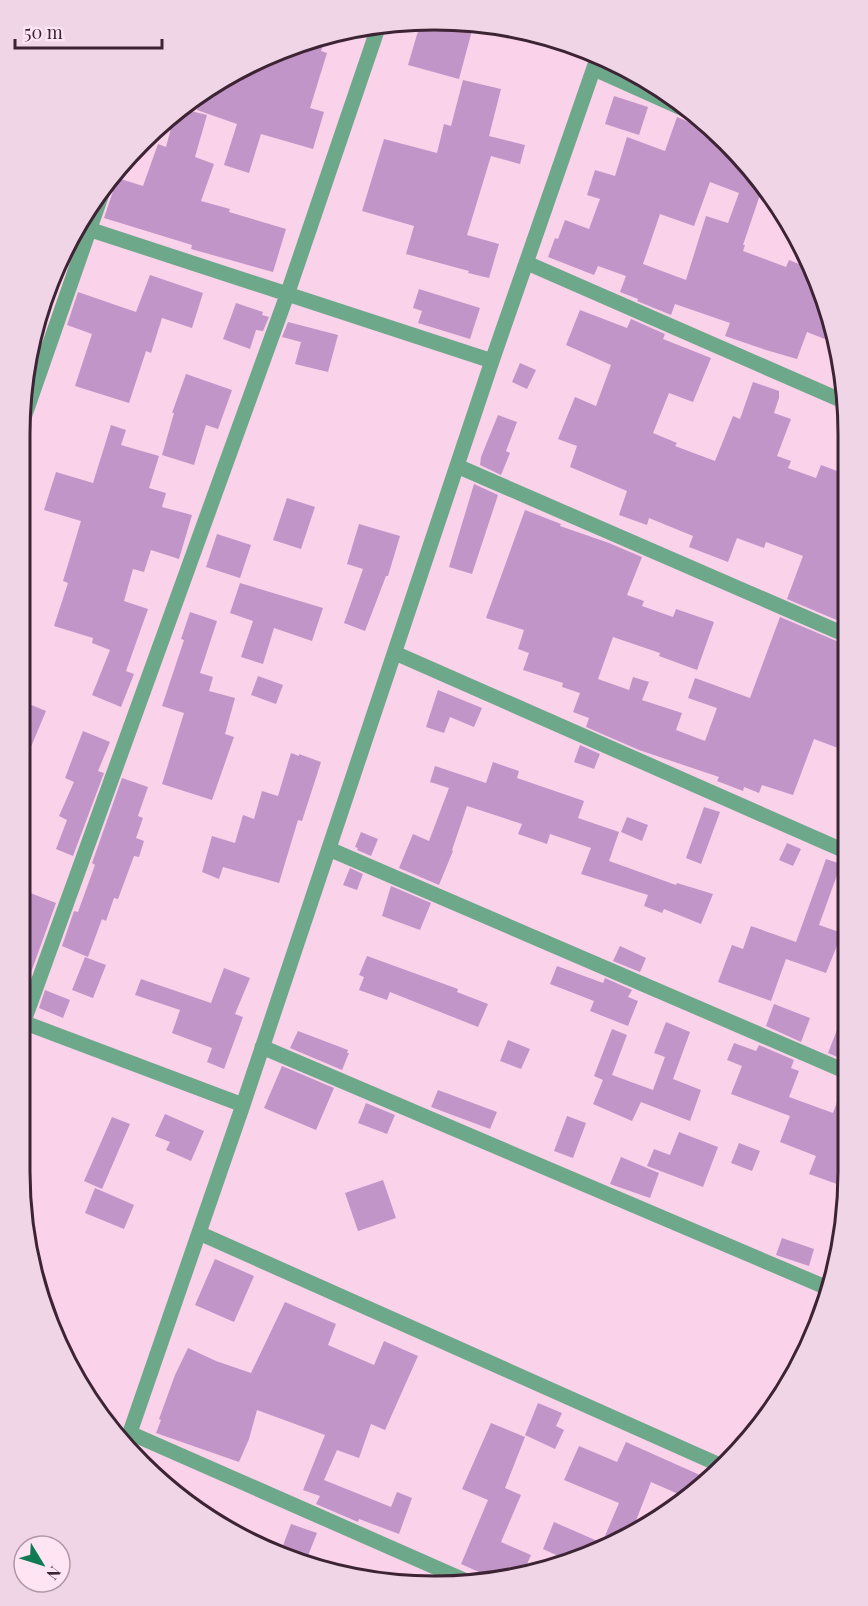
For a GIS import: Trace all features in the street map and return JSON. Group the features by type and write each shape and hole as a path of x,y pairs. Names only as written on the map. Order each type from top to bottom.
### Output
{"street":[{"path":"30,1000 287,295 375,34"},
{"path":"129,1436 243,1105 492,362 596,64"},
{"path":"86,228 492,362"},
{"path":"32,389 78,244"},
{"path":"527,263 836,398"},
{"path":"457,466 838,632"},
{"path":"395,653 838,848"},
{"path":"329,849 838,1068"},
{"path":"30,1028 243,1105"},
{"path":"262,1047 822,1285"},
{"path":"199,1233 715,1463"},
{"path":"131,1439 453,1575"}],"building":[{"path":"418,31 472,32 459,79 408,65"},
{"path":"323,46 321,51 327,53 310,108 324,112 313,149 261,134 249,173 224,165 237,124 197,110 198,106 232,84 279,61"},
{"path":"463,80 501,89 489,136 525,145 520,164 491,156 467,235 499,244 489,278 406,254 414,226 362,211 384,139 437,153 444,124 451,126"},
{"path":"614,96 648,107 639,135 605,124"},
{"path":"191,111 207,115 195,157 214,164 201,201 286,229 273,272 191,249 192,245 104,218 114,187 121,179 143,186 158,144 166,147 171,127 188,113"},
{"path":"677,117 692,123 720,148 760,195 743,251 786,267 789,260 800,265 817,304 826,340 807,332 797,359 766,350 725,336 730,323 675,304 671,315 637,301 638,299 620,292 626,276 598,266 594,275 548,257 565,220 589,229 600,199 587,195 595,170 615,176 627,137 665,151","holes":["710,182 739,193 728,223 706,216 686,280 643,264 660,214 694,226"]},
{"path":"150,275 203,293 192,328 162,318 151,353 146,351 129,403 75,386 92,334 67,325 78,292 136,312"},
{"path":"419,289 480,308 470,339 418,323 422,311 413,308"},
{"path":"236,303 263,312 262,315 269,317 263,331 256,330 250,349 223,339"},
{"path":"580,310 627,328 631,319 665,334 663,339 711,358 693,402 669,393 653,433 677,443 675,446 715,461 733,416 740,419 753,382 779,391 774,413 791,419 777,456 791,461 788,468 816,478 821,465 838,471 838,621 787,599 803,556 766,542 764,548 737,538 728,562 689,547 693,536 649,518 647,525 619,515 627,491 570,467 577,446 558,439 575,397 596,406 611,365 566,345"},
{"path":"288,322 338,335 328,372 295,364 301,342 282,337"},
{"path":"520,363 536,370 527,389 512,382"},
{"path":"186,374 232,390 218,429 206,425 194,465 162,455 174,413 172,413"},
{"path":"498,415 517,422 506,451 510,453 501,475 480,465"},
{"path":"111,425 126,430 121,445 159,456 149,488 166,493 162,507 192,515 179,559 151,550 144,572 133,569 124,601 148,609 126,671 134,674 121,707 92,695 110,650 92,643 93,638 54,626 68,583 63,581 81,521 44,510 56,472 93,483"},
{"path":"474,484 498,495 472,574 449,567"},
{"path":"287,498 315,507 301,549 273,540"},
{"path":"525,510 561,524 560,526 642,557 627,595 644,601 642,606 673,617 676,609 714,622 697,670 659,656 660,653 613,637 598,679 629,690 633,677 649,682 642,700 682,713 676,730 705,741 717,708 688,698 695,678 750,698 780,617 838,642 838,748 814,739 793,795 762,785 759,793 744,787 743,791 717,781 719,777 639,750 586,727 589,718 573,712 580,693 562,687 563,683 523,670 529,653 518,649 524,630 486,618"},
{"path":"359,524 400,536 388,576 386,576 365,631 344,623 363,569 347,564"},
{"path":"217,534 251,545 240,578 206,567"},
{"path":"240,583 323,608 312,641 274,628 263,664 241,657 253,621 230,613"},
{"path":"190,612 217,621 200,673 213,677 209,691 235,698 225,734 234,737 212,800 162,784 184,713 162,706 184,640 181,639"},
{"path":"258,676 283,685 276,704 251,695"},
{"path":"438,690 482,708 474,727 450,717 444,733 426,727"},
{"path":"30,704 46,711 30,749"},
{"path":"83,731 110,742 98,771 104,773 73,856 56,849 67,820 59,816 74,782 65,778"},
{"path":"580,745 600,754 594,769 574,762"},
{"path":"291,753 321,762 302,821 298,820 279,883 223,867 219,879 202,872 212,836 235,843 243,815 254,819 262,791 278,796"},
{"path":"493,762 519,771 517,778 584,801 578,818 619,832 609,861 676,885 677,883 713,894 701,924 664,909 662,913 644,906 648,895 581,874 591,848 550,834 547,844 518,834 522,824 467,806 453,851 439,885 399,868 413,834 429,841 449,788 430,782 435,766 486,783"},
{"path":"122,778 148,787 138,816 143,818 136,838 144,841 139,857 134,856 118,899 114,898 106,921 102,919 88,957 62,946 74,911 78,912 95,865 92,863"},
{"path":"704,807 720,812 701,864 686,858"},
{"path":"627,817 648,825 642,841 621,832"},
{"path":"361,832 378,839 371,856 355,847"},
{"path":"787,843 801,849 793,866 779,860"},
{"path":"826,859 838,863 838,872 819,925 838,932 838,943 826,973 786,959 771,1001 718,982 732,945 743,949 751,926 796,942"},
{"path":"350,868 363,874 357,890 343,885"},
{"path":"391,886 431,903 420,930 382,916"},
{"path":"30,893 56,903 30,975"},
{"path":"620,946 646,958 640,972 613,961"},
{"path":"367,956 458,989 457,992 488,1004 478,1027 390,992 387,1000 359,990 364,977 359,975"},
{"path":"85,957 106,965 93,998 72,990"},
{"path":"557,966 603,983 605,978 632,990 628,997 638,1001 628,1026 590,1011 594,1001 550,984"},
{"path":"224,968 250,978 235,1014 243,1017 224,1069 207,1062 212,1048 172,1033 180,1010 135,995 141,979 211,1003"},
{"path":"45,990 70,1000 63,1018 39,1008"},
{"path":"774,1004 810,1018 801,1042 766,1026"},
{"path":"666,1022 690,1032 673,1079 701,1090 690,1121 641,1102 632,1121 593,1104 603,1080 594,1076 612,1029 627,1035 612,1075 653,1090 665,1057 654,1053"},
{"path":"838,1027 838,1057 828,1053"},
{"path":"298,1031 348,1050 347,1053 349,1053 342,1070 290,1048"},
{"path":"508,1040 530,1049 521,1069 500,1061"},
{"path":"734,1043 756,1051 759,1045 794,1060 791,1068 799,1071 789,1097 833,1113 838,1100 838,1184 809,1174 816,1156 780,1142 790,1116 731,1094 742,1066 727,1060"},
{"path":"282,1066 334,1088 316,1130 264,1108"},
{"path":"438,1090 497,1112 490,1129 431,1107"},
{"path":"366,1103 395,1115 387,1134 358,1123"},
{"path":"165,1114 204,1131 191,1161 166,1150 170,1142 155,1136"},
{"path":"567,1116 586,1123 573,1158 554,1151"},
{"path":"112,1117 130,1124 102,1189 84,1181"},
{"path":"679,1132 718,1147 703,1187 647,1166 654,1149 670,1155"},
{"path":"739,1143 760,1151 752,1171 731,1163"},
{"path":"621,1157 659,1173 650,1198 610,1184"},
{"path":"383,1180 396,1218 358,1231 345,1193"},
{"path":"95,1188 134,1205 124,1229 85,1213"},
{"path":"782,1238 814,1249 809,1266 776,1255"},
{"path":"215,1259 254,1276 234,1322 195,1305"},
{"path":"285,1302 336,1324 328,1345 374,1365 384,1341 418,1356 385,1430 371,1424 359,1458 337,1450 324,1480 391,1507 397,1492 412,1498 399,1534 359,1519 358,1522 316,1504 320,1496 303,1490 325,1435 257,1410 249,1439 239,1462 156,1433 175,1375 188,1348 251,1373"},
{"path":"538,1403 562,1413 556,1426 564,1430 555,1449 525,1435"},
{"path":"491,1423 525,1437 505,1488 521,1495 501,1542 531,1555 527,1565 482,1573 461,1564 488,1500 462,1489"},
{"path":"626,1442 700,1475 678,1494 651,1482 635,1522 604,1538 619,1503 564,1480 579,1446 617,1462"},
{"path":"554,1522 598,1541 559,1556 543,1549"},
{"path":"291,1524 317,1533 308,1556 283,1546"}]}
